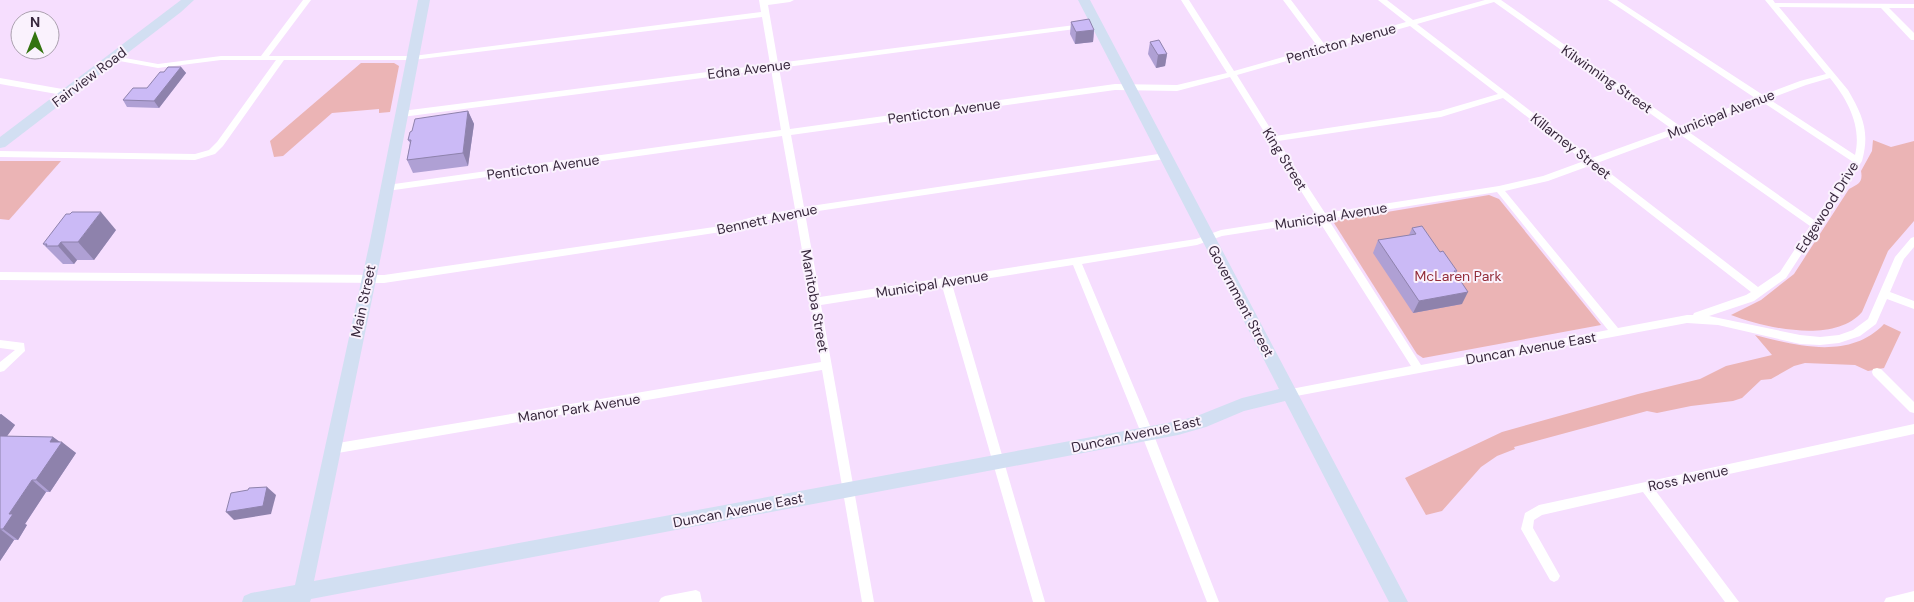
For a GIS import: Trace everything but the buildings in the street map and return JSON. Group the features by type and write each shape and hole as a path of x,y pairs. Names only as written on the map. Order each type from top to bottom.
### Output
{"street":[{"name":"Fairview Road","path":"0,144 188,0"},
{"path":"264,58 307,0"},
{"name":"Main Street","path":"302,597 424,0"},
{"path":"764,2 790,0"},
{"name":"Government Street","path":"1084,0 1399,602"},
{"name":"King Street","path":"1185,0 1418,369"},
{"path":"1287,0 1323,48"},
{"name":"Killarney Street","path":"1382,0 1759,293"},
{"name":"Penticton Avenue","path":"387,188 1115,87 1181,88 1495,0"},
{"name":"Kilwinning Street","path":"1495,0 1816,226"},
{"path":"1612,0 1858,161"},
{"name":"Manitoba Street","path":"764,2 868,602"},
{"path":"1771,3 1914,6"},
{"name":"Edgewood Drive","path":"1687,319 1741,302 1759,293 1783,275 1858,161 1862,145 1862,132 1848,97 1832,75 1771,3"},
{"path":"1883,6 1914,38"},
{"path":"114,58 158,66 221,58 413,58 765,14"},
{"name":"Edna Avenue","path":"402,114 1096,24"},
{"path":"0,154 195,156 212,152 220,144 282,58"},
{"name":"Municipal Avenue","path":"816,302 1197,242 1221,233 1499,190 1545,179 1592,163 1822,76 1832,75"},
{"path":"2,79 68,93"},
{"path":"1272,138 1440,114 1504,95"},
{"name":"Bennett Avenue","path":"0,276 384,279 722,229 753,220 800,211 1165,156"},
{"path":"1499,190 1616,332"},
{"name":"Duncan Avenue East","path":"251,602 302,597 848,489 1193,424 1242,404 1291,393 1687,319 1722,322 1793,338 1830,340 1845,337 1865,328 1872,321 1900,257 1914,240"},
{"path":"1076,261 1147,433 1213,602"},
{"path":"946,281 1039,602"},
{"path":"1885,294 1914,306"},
{"path":"0,344 20,346 20,351 0,368"},
{"name":"Manor Park Avenue","path":"332,449 826,365"},
{"path":"1877,372 1914,409"},
{"name":"Ross Avenue","path":"1554,576 1527,529 1529,516 1539,510 1914,429"},
{"path":"1646,487 1733,602"},
{"path":"665,602 696,596 696,602"},
{"path":"1890,602 1914,597"}],"green space":[{"path":"361,63 394,63 399,66 390,112 379,113 379,109 332,113 283,156 274,157 270,141"},
{"path":"1873,140 1891,147 1914,141 1914,221 1888,251 1862,312 1850,322 1835,328 1818,330 1799,330 1762,325 1731,315 1761,300 1794,274 1849,189 1861,180 1861,171 1872,151"},
{"path":"0,161 61,161 9,220 0,219"},
{"name":"McLaren Park","path":"1489,195 1499,199 1601,325 1423,358 1417,354 1334,223 1339,220"},
{"path":"1884,324 1901,332 1884,368 1868,371 1855,365 1805,363 1794,366 1771,379 1761,380 1742,398 1733,401 1691,406 1657,413 1647,411 1514,447 1515,449 1497,456 1481,467 1442,511 1426,515 1405,478 1502,432 1638,394 1700,379 1726,366 1772,355 1755,335 1805,346 1839,346 1855,342 1870,335"}]}
